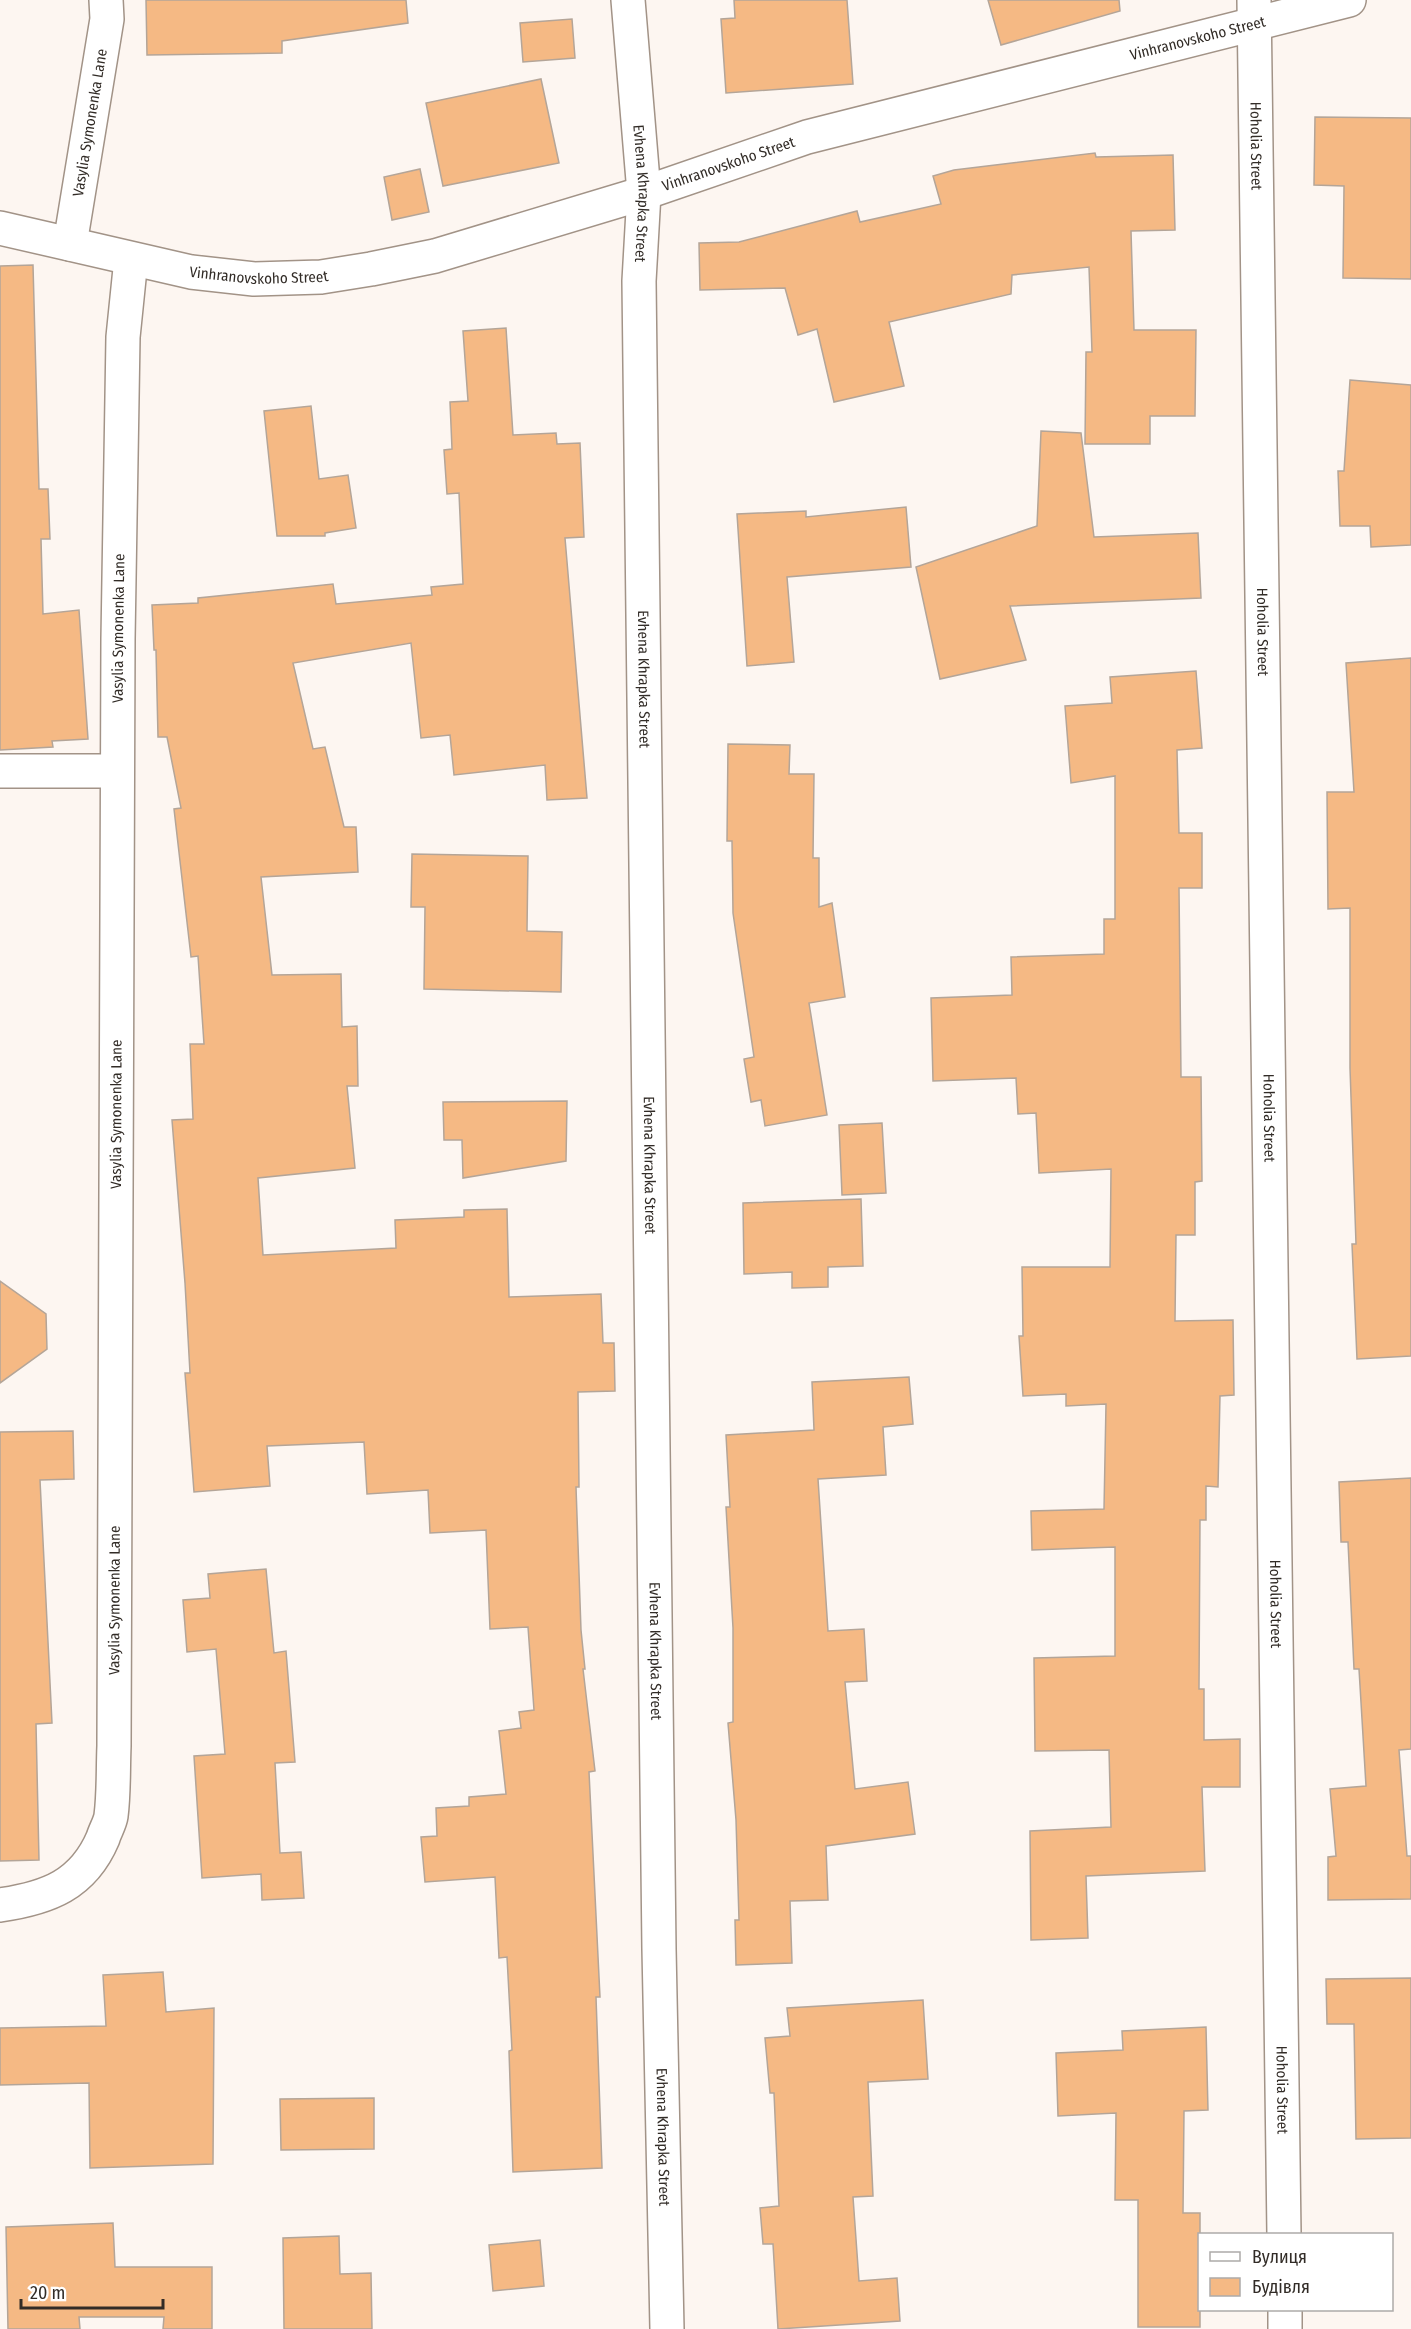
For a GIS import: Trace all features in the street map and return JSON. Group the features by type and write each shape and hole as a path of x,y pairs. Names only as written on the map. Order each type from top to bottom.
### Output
{"street":[{"name":"Vasylia Symonenka Lane","path":"70,244 107,19 106,0"},
{"name":"Evhena Khrapka Street","path":"628,0 644,193 639,281 659,1949 667,2329"},
{"name":"Vinhranovskoho Street","path":"0,228 191,272 254,279 321,277 435,256 644,193 807,137 1254,13 1349,0"},
{"name":"Hoholia Street","path":"1254,13 1284,2233"},
{"name":"Vasylia Symonenka Lane","path":"0,1905 21,1902 71,1883 85,1870 98,1850 111,1818 114,1746 117,771 123,337 131,259"},
{"path":"0,771 117,771"},
{"path":"1285,2311 1285,2329"}],"building":[{"path":"146,0 406,0 408,23 282,41 282,53 147,55"},
{"path":"734,0 847,0 853,84 726,93 721,19 735,18"},
{"path":"988,0 1119,0 1120,11 1001,45"},
{"path":"572,19 575,58 523,62 520,23"},
{"path":"541,79 559,163 443,186 426,103"},
{"path":"1315,117 1411,118 1411,279 1343,278 1344,186 1314,185"},
{"path":"1095,153 1096,157 1173,155 1175,230 1131,231 1134,330 1196,330 1195,416 1150,416 1150,444 1085,444 1086,352 1092,352 1089,267 1012,275 1011,294 889,322 904,386 834,402 817,329 798,335 785,288 700,290 699,243 739,242 857,211 860,222 941,204 933,176 954,170"},
{"path":"420,169 429,212 392,220 384,177"},
{"path":"33,265 39,489 48,489 50,539 41,539 43,614 79,610 88,739 52,741 53,747 0,750 0,266"},
{"path":"506,328 513,435 556,433 557,444 580,443 584,537 565,538 587,798 547,800 545,765 454,775 450,735 421,738 411,643 293,663 313,749 325,747 344,827 356,827 358,872 261,877 272,975 341,974 342,1027 357,1026 358,1086 347,1086 355,1168 258,1178 263,1255 396,1248 395,1220 464,1217 464,1210 507,1209 509,1297 601,1294 603,1343 614,1343 615,1391 578,1392 579,1487 576,1487 581,1630 585,1669 583,1669 595,1771 589,1772 600,1997 596,1997 602,2168 513,2172 509,2051 512,2050 507,1957 499,1958 495,1877 425,1882 421,1837 437,1836 436,1808 469,1806 469,1797 506,1794 499,1731 521,1728 519,1712 534,1710 528,1627 490,1629 486,1530 430,1533 428,1490 367,1494 364,1442 267,1446 270,1486 194,1492 185,1373 190,1373 185,1283 172,1120 193,1119 190,1044 204,1044 198,956 191,957 174,809 181,808 167,737 158,737 156,650 154,650 152,605 198,603 198,598 333,584 336,604 432,595 431,587 463,584 459,493 447,494 444,450 452,449 450,402 468,401 463,331"},
{"path":"1350,380 1411,385 1411,545 1371,547 1370,526 1340,526 1338,471 1344,471"},
{"path":"311,406 319,479 348,475 356,528 325,533 325,536 277,536 264,411"},
{"path":"1041,431 1081,433 1094,537 1198,533 1201,598 1010,606 1026,660 940,679 916,567 1037,526"},
{"path":"906,507 911,567 787,577 794,662 747,666 737,514 806,511 806,517"},
{"path":"1411,658 1411,1356 1357,1359 1352,1244 1356,1244 1350,1068 1350,908 1328,909 1327,792 1354,792 1346,663"},
{"path":"1196,671 1202,748 1177,750 1179,833 1202,833 1202,888 1179,888 1181,1077 1201,1077 1202,1181 1195,1182 1195,1235 1176,1235 1175,1321 1233,1320 1234,1395 1220,1396 1218,1487 1206,1486 1206,1520 1200,1520 1199,1689 1204,1689 1204,1740 1240,1739 1240,1787 1202,1787 1205,1871 1086,1876 1088,1938 1031,1940 1030,1831 1111,1827 1109,1750 1035,1751 1034,1658 1115,1656 1115,1547 1032,1550 1031,1511 1104,1509 1106,1404 1066,1406 1066,1394 1023,1396 1019,1336 1023,1336 1022,1267 1110,1267 1111,1169 1039,1173 1036,1113 1018,1114 1016,1078 933,1081 931,998 1012,995 1011,957 1104,954 1104,919 1115,919 1115,776 1071,783 1065,706 1112,703 1110,677"},
{"path":"728,744 790,745 789,774 814,774 813,858 819,858 819,907 832,903 845,997 809,1003 827,1115 765,1126 761,1100 751,1102 744,1059 754,1057 733,913 732,841 727,841"},
{"path":"412,854 528,856 527,931 562,932 561,992 424,989 425,907 411,907"},
{"path":"567,1101 566,1161 463,1178 462,1140 444,1140 443,1102"},
{"path":"882,1123 886,1193 842,1195 839,1125"},
{"path":"861,1199 863,1266 828,1267 828,1287 792,1288 792,1272 744,1274 743,1203"},
{"path":"0,1281 46,1314 47,1349 0,1383"},
{"path":"909,1377 913,1424 883,1427 886,1475 818,1479 828,1631 864,1629 867,1681 845,1682 855,1789 908,1782 915,1834 826,1846 828,1900 790,1901 792,1963 736,1965 735,1920 739,1920 736,1820 728,1723 733,1722 733,1628 726,1507 730,1507 726,1435 814,1430 812,1382"},
{"path":"73,1431 74,1479 40,1480 52,1723 36,1724 39,1860 0,1861 0,1432"},
{"path":"1411,1478 1411,1749 1399,1750 1407,1856 1411,1856 1411,1899 1328,1900 1328,1857 1336,1856 1330,1789 1366,1786 1359,1669 1354,1669 1348,1542 1341,1542 1339,1482"},
{"path":"266,1569 274,1653 286,1651 295,1762 275,1763 280,1853 301,1852 304,1898 262,1900 261,1874 202,1878 194,1756 225,1754 216,1649 187,1652 183,1600 210,1598 208,1574"},
{"path":"163,1972 166,2012 214,2008 213,2164 90,2168 89,2083 0,2085 0,2028 106,2026 103,1975"},
{"path":"1411,1978 1411,2138 1356,2139 1354,2024 1327,2024 1326,1979"},
{"path":"923,2000 928,2079 868,2082 873,2196 853,2197 859,2281 897,2278 900,2321 778,2329 773,2244 763,2244 760,2208 779,2206 774,2093 770,2093 765,2038 790,2036 787,2008"},
{"path":"1206,2027 1208,2110 1184,2111 1183,2213 1200,2213 1198,2311 1200,2311 1200,2327 1138,2327 1138,2200 1115,2200 1116,2113 1058,2116 1056,2053 1123,2050 1122,2031"},
{"path":"374,2098 374,2149 281,2150 280,2099"},
{"path":"113,2223 115,2267 212,2267 212,2329 163,2329 164,2317 79,2317 80,2329 8,2329 6,2227"},
{"path":"339,2236 340,2274 371,2273 372,2329 284,2329 283,2238"},
{"path":"540,2240 544,2286 493,2291 489,2245"}]}
